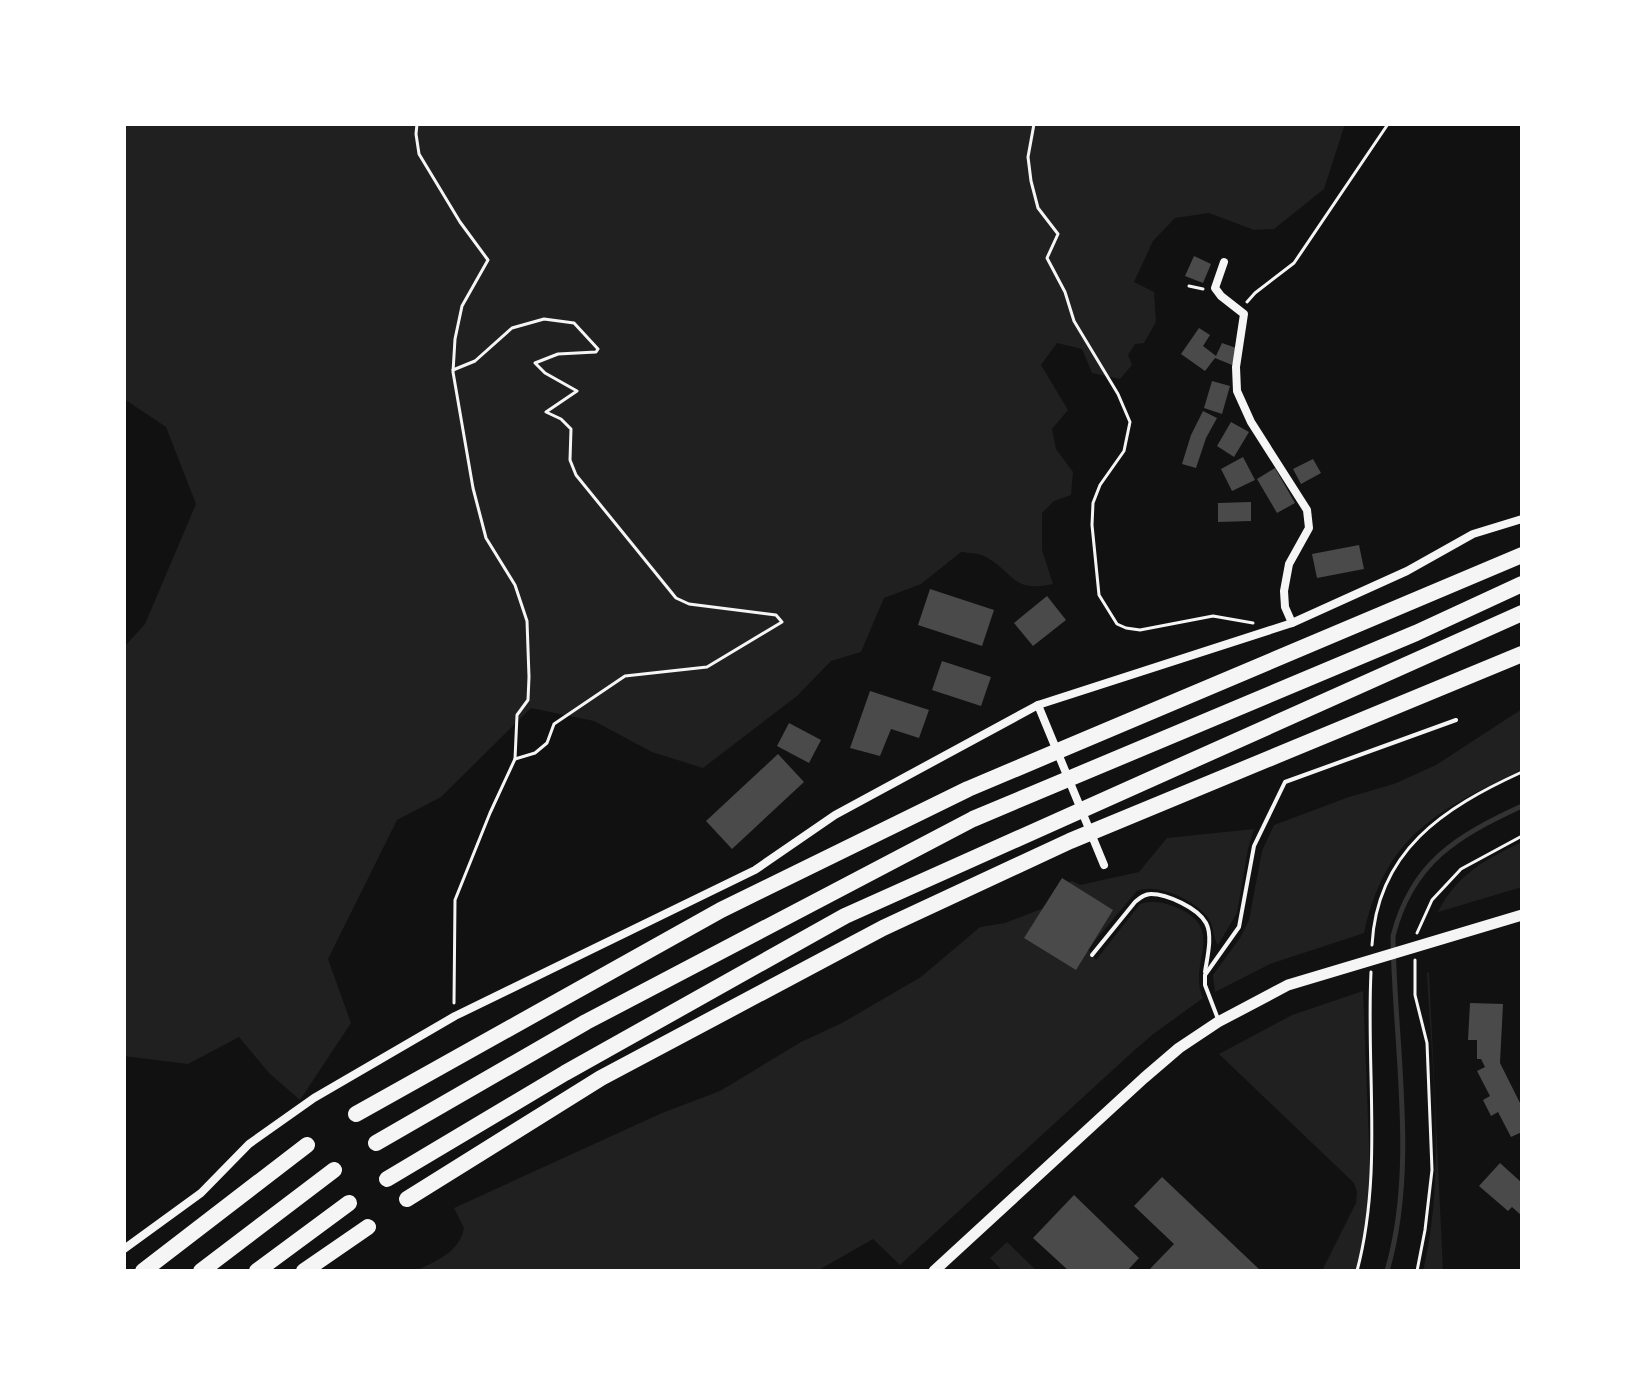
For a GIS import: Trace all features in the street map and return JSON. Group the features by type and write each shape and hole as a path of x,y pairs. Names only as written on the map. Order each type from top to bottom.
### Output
{"highway":[{"path":"356,1114 721,910 954,796 1522,555"},
{"path":"376,1143 586,1022 973,819 1416,633 1522,584"},
{"path":"387,1179 565,1073 845,916 1522,613"},
{"path":"407,1199 601,1078 883,928 1070,841 1522,654"},
{"path":"143,1271 307,1145"},
{"path":"201,1271 334,1170"},
{"path":"257,1271 349,1203"},
{"path":"304,1271 368,1227"}],"street":[{"path":"1224,262 1215,288 1244,314 1236,367 1237,391 1251,422 1307,510 1309,528 1289,564 1284,591 1285,607 1292,623"},
{"path":"124,1249 201,1193 249,1144 301,1107 458,1014 755,870 835,815 1038,705 1292,623 1407,571 1473,534 1522,519"},
{"path":"1038,705 1104,865"},
{"path":"934,1271 1144,1078 1179,1048 1218,1022 1288,985 1419,942 1522,915"}],"lane":[{"path":"1205,975 1239,927 1254,846 1285,782 1456,720"},
{"path":"1092,955 1142,895 1152,894 1181,904 1205,922 1209,934 1205,985 1218,1022"}],"path":[{"path":"417,124 419,154 460,222 488,260 462,306 453,370 466,449 486,538 515,585 527,621 528,700 517,715 515,759 455,900 454,1000 458,1014"},
{"path":"1034,124 1028,157 1031,181 1038,208 1058,234 1047,258 1065,292 1074,321 1118,394 1130,422 1124,451 1100,485 1093,503 1092,525 1099,595 1117,624 1140,630 1213,616 1276,628"},
{"path":"1244,314 1247,302 1255,293 1294,263 1388,124"},
{"path":"453,370 475,361 512,328 544,319 574,323 598,349 596,352 558,354 535,363 545,373 577,391 546,412 561,419 571,429 570,460 576,475 676,598 689,604 776,615 782,622 707,667 625,676 554,724 547,743 535,753 515,759"},
{"path":"1367,959 1374,917 1386,880 1405,850 1438,818 1493,785 1522,772"},
{"path":"1419,942 1432,900 1461,869 1522,836"},
{"path":"1415,954 1415,995 1427,1043 1432,1170 1417,1271"},
{"path":"1357,1271 1367,1223 1372,1172 1371,971"}],"shaded area":[{"path":"124,124 1345,124 1324,189 1274,229 1254,230 1209,213 1175,218 1153,241 1134,282 1154,292 1156,322 1144,343 1135,344 1128,355 1132,365 1120,379 1092,373 1082,349 1057,343 1041,365 1068,410 1052,429 1056,449 1073,472 1071,495 1054,501 1042,513 1042,550 1053,584 1021,584 984,556 961,552 921,584 884,598 861,652 831,661 797,696 703,768 652,752 594,721 531,708 441,797 397,820 328,959 351,1023 300,1100 269,1073 239,1037 188,1064 124,1056 124,647 145,624 196,504 166,427 124,399"},
{"path":"1522,709 1522,770 1440,813 1419,830 1401,849 1386,872 1364,933 1270,964 1215,992 1213,975 1249,920 1262,851 1274,825 1394,784 1436,765"},
{"path":"1254,829 1237,913 1218,945 1210,921 1197,907 1166,892 1145,889 1137,891 1088,949 1096,960 1140,904 1155,902 1178,908 1200,926 1203,948 1199,985 1203,998 1128,1056 900,1265 873,1239 817,1271 416,1271 446,1255 457,1244 464,1228 454,1208 662,1113 720,1091 801,1042 842,1023 921,977 980,927 1005,923 1044,908 1058,886 1072,881 1080,885 1139,872 1167,838"},
{"path":"1522,842 1522,887 1438,912 1463,878 1496,855"},
{"path":"1429,972 1443,1271 1423,1271 1430,1234 1436,1160"},
{"path":"1363,991 1370,1169 1366,1223 1356,1271 1322,1271 1356,1203 1354,1183 1219,1054 1292,1015"},
{"path":"1007,1242 1037,1271 1003,1271 990,1258"}],"building":[{"path":"1194,256 1211,264 1203,283 1185,276"},
{"path":"1199,328 1210,335 1203,346 1216,356 1222,343 1239,349 1232,365 1215,358 1205,371 1181,354"},
{"path":"1212,381 1230,386 1222,414 1204,408"},
{"path":"1203,411 1217,418 1196,468 1182,464"},
{"path":"1231,422 1249,432 1234,457 1217,446"},
{"path":"1243,457 1255,480 1232,491 1221,469"},
{"path":"1313,459 1321,473 1301,484 1293,469"},
{"path":"1275,468 1295,503 1277,513 1257,479"},
{"path":"1251,502 1251,521 1218,522 1218,503"},
{"path":"1359,545 1364,569 1317,578 1312,554"},
{"path":"930,589 994,610 982,646 918,625"},
{"path":"1047,596 1066,620 1033,646 1014,623"},
{"path":"942,661 991,677 981,706 932,690"},
{"path":"870,691 929,710 919,738 891,729 880,756 850,748"},
{"path":"789,723 821,740 809,763 777,746"},
{"path":"778,754 804,782 732,849 706,821"},
{"path":"1062,878 1113,910 1076,970 1024,938"},
{"path":"1470,1003 1503,1004 1500,1063 1522,1107 1522,1132 1511,1137 1498,1112 1491,1116 1483,1100 1490,1096 1477,1071 1485,1067 1481,1059 1477,1059 1477,1040 1468,1040"},
{"path":"1500,1163 1522,1183 1522,1216 1512,1207 1508,1211 1479,1186"},
{"path":"1162,1177 1261,1271 1148,1271 1174,1244 1134,1206"},
{"path":"1074,1195 1139,1258 1127,1271 1069,1271 1033,1238"}],"waterway":[{"path":"1387,1271 1396,1231 1403,1147 1393,936 1412,889 1440,854 1477,829 1522,806"}]}
